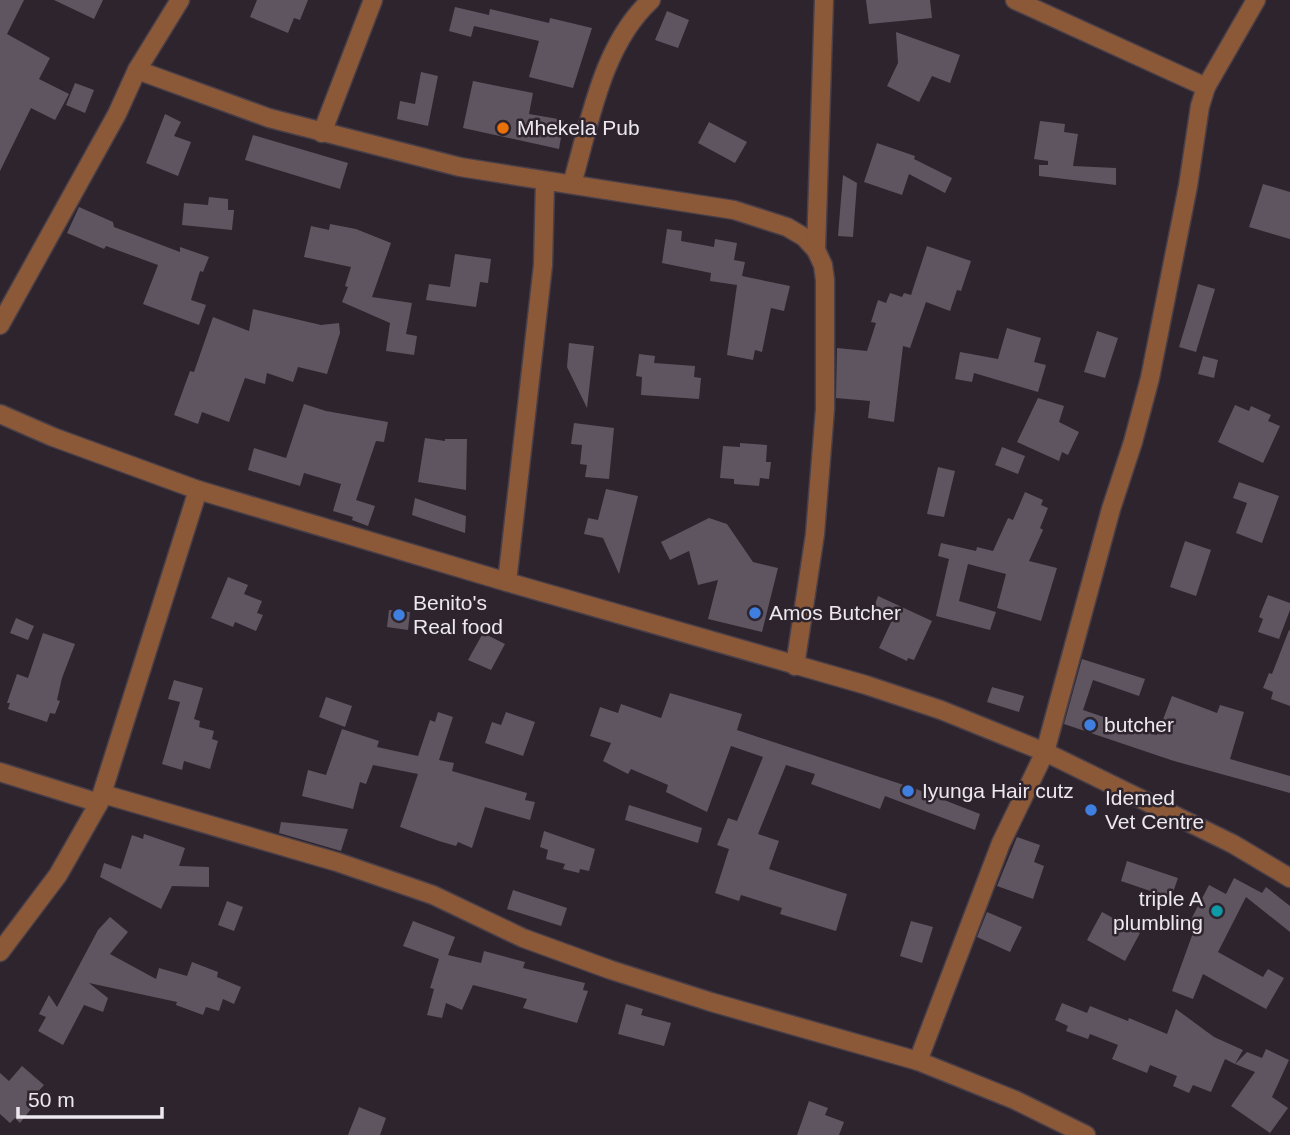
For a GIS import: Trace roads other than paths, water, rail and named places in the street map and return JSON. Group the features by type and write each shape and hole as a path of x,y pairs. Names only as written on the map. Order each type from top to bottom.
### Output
{"street":[{"path":"0,325 117,114 137,70 180,0"},
{"path":"322,134 373,0"},
{"path":"572,184 601,82 636,13 651,0"},
{"path":"816,250 824,0"},
{"path":"1015,0 1206,88"},
{"path":"918,1062 1001,843 1045,752 1111,509 1150,378 1206,88 1256,0"},
{"path":"137,70 268,118 322,134 460,167 734,211 787,227 803,237 816,250 823,265 825,280 825,410 815,534 795,666"},
{"path":"507,582 543,265 545,182"},
{"path":"0,414 53,437 198,490 891,693 941,710 1045,752 1233,844 1290,878"},
{"path":"0,952 58,875 101,799 198,490"},
{"path":"0,772 349,866 433,895 523,938 624,974 918,1062 1015,1100 1086,1135"}],"place":[{"name":"Mhekela Pub","path":"503,128"},
{"name":"Amos Butcher","path":"755,613"},
{"name":"Benito's Real food","path":"399,615"},
{"name":"butcher","path":"1090,725"},
{"name":"Iyunga Hair cutz","path":"908,791"},
{"name":"Idemed Vet Centre","path":"1091,810"},
{"name":"triple A plumbling","path":"1217,911"}]}
